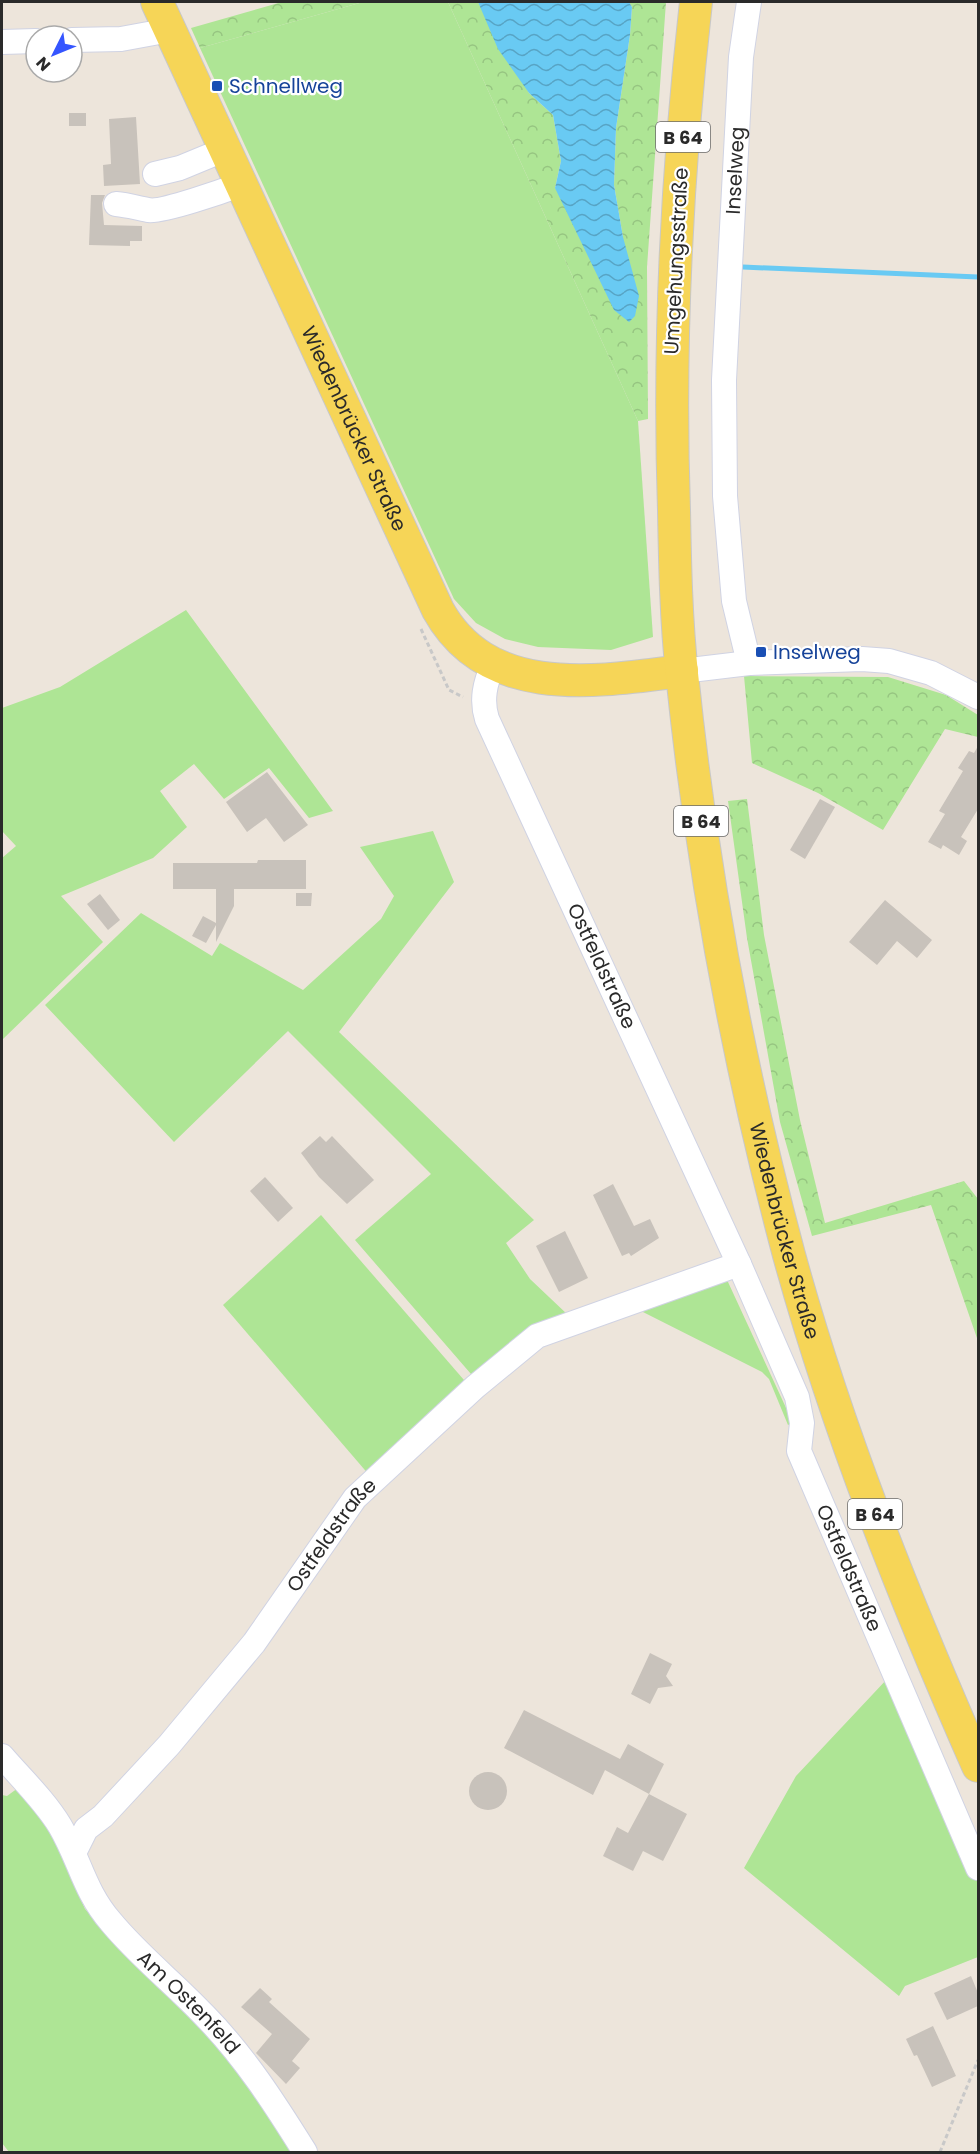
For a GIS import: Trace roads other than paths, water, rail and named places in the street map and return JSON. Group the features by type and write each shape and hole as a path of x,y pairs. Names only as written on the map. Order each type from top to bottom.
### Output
{"main road":[{"name":"Wiedenbrücker Straße","path":"157,2 438,610 463,644 493,665 519,675 554,679 639,676 682,671"},
{"name":"Umgehungsstraße","path":"672,450 674,261 687,84 696,2"},
{"name":"Wiedenbrücker Straße","path":"672,450 682,671 709,884 724,972 790,1255 831,1389 878,1522 978,1766"}],"street":[{"name":"Inselweg","path":"749,2 741,57 724,380 725,496 734,602 749,663"},
{"path":"84,40 121,39 170,30"},
{"path":"2,42 24,41"},
{"path":"155,174 180,168 226,149"},
{"path":"116,204 138,205 149,211 210,196 242,184"},
{"path":"682,671 749,663 862,659 889,661 931,673 978,697"},
{"name":"Ostfeldstraße","path":"493,665 484,692 483,708 487,719 739,1264 797,1397 802,1424 799,1451 978,1868"},
{"name":"Ostfeldstraße","path":"86,1830 103,1816 169,1745 254,1643 355,1498 475,1387 537,1336 739,1264"},
{"path":"2,1756 58,1824 86,1830 74,1853"},
{"name":"Am Ostenfeld","path":"58,1824 74,1853 90,1895 112,1924 207,2017 231,2045 269,2093 305,2152"}],"water":[{"path":"478,2 629,2 632,7 616,128 614,185 623,237 639,296 635,316 629,322 614,310 555,188 561,161 553,115 529,93 498,49"}],"waterway":[{"path":"743,267 978,277"}],"place":[{"name":"Schnellweg","path":"217,86"},
{"name":"Inselweg","path":"761,652"}]}
